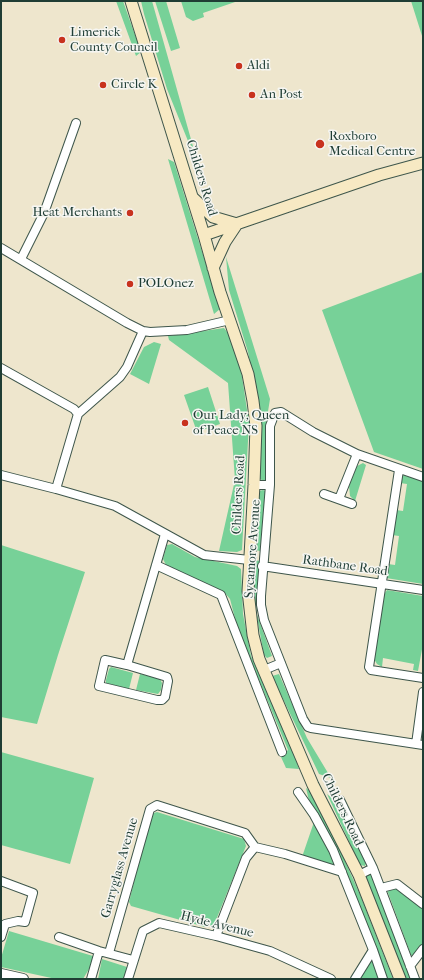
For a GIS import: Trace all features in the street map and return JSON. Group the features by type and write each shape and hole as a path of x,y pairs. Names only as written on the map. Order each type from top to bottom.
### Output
{"main road":[{"name":"Childers Road","path":"131,1 213,268 248,374 256,426 248,591 253,635 259,659 313,785 359,875 400,979"},
{"path":"204,235 380,175 423,163"},
{"path":"192,198 213,217 237,224"},
{"path":"213,268 225,242 237,224"}],"street":[{"path":"21,259 44,213 76,123"},
{"path":"1,248 143,331 157,332 187,330 230,320"},
{"path":"56,489 78,414 120,377 127,367 143,331"},
{"path":"1,368 74,409 78,414"},
{"name":"Sycamore Avenue","path":"357,454 313,432 278,411 275,412 270,426 270,485 262,566 262,613 302,719 308,727 419,745"},
{"path":"339,499 357,454 399,470 423,477"},
{"path":"399,470 369,667 371,670 423,678"},
{"path":"1,475 115,506 204,555 249,560"},
{"path":"254,485 270,485"},
{"path":"324,494 352,504"},
{"path":"127,665 165,534"},
{"path":"156,565 221,595 282,752"},
{"name":"Rathbane Road","path":"262,566 423,590"},
{"path":"105,660 127,665 167,677 168,681 165,697 162,700 157,700 99,686 105,660"},
{"path":"264,670 280,663"},
{"path":"419,745 423,692"},
{"path":"298,792 314,815 333,850 383,979"},
{"path":"340,800 373,868 415,979"},
{"name":"Garryglass Avenue","path":"108,954 150,809 157,805 245,833 255,847"},
{"path":"216,936 246,858 255,847 284,854 342,872"},
{"path":"359,875 373,868"},
{"path":"1,881 33,893 25,922 18,921 5,924 1,937"},
{"path":"381,888 396,884 423,904"},
{"name":"Hyde Avenue","path":"128,979 142,931 159,923 216,936 270,951 331,979"},
{"path":"59,937 108,954 133,960"},
{"path":"410,966 423,949"},
{"path":"355,979 373,950"},
{"path":"91,979 99,951"},
{"path":"1,974 23,979"}],"green space":[{"path":"116,1 123,1 141,52 136,56"},
{"path":"141,1 152,1 194,150 188,141 167,89"},
{"path":"155,1 166,1 180,48 171,51"},
{"path":"181,1 238,1 203,13 204,17 193,21 186,17"},
{"path":"411,1 423,1 423,39"},
{"path":"168,159 174,162 220,309 214,314"},
{"path":"226,257 270,399 266,424 267,480 263,481 259,478 260,413 248,352 229,290"},
{"path":"423,272 423,469 374,452 322,310"},
{"path":"224,328 228,333 241,370 249,423 242,550 237,552 219,551 235,480 228,383 169,340 168,336"},
{"path":"154,342 161,344 149,384 130,374 144,347"},
{"path":"208,387 220,424 197,432 184,395"},
{"path":"363,463 366,465 355,501 350,496 349,486 357,466"},
{"path":"402,475 423,481 423,584 386,578 388,564 395,565 399,536 392,535 396,510 403,511 407,484 400,483"},
{"path":"259,491 266,491 260,551 255,550"},
{"path":"172,544 195,557 237,566 241,569 243,614 251,656 293,751 299,769 286,768 281,757 288,750 237,626 230,599 224,592 166,565 163,559 167,545"},
{"path":"1,545 85,572 37,724 1,717"},
{"path":"254,560 260,561 256,612 254,601"},
{"path":"387,590 423,596 423,644 418,671 413,670 414,664 383,658 382,667 377,664 374,659 383,599"},
{"path":"256,612 272,656 267,658 264,655"},
{"path":"111,667 133,673 129,689 106,683 109,669"},
{"path":"140,674 160,679 162,683 161,690 158,694 136,690"},
{"path":"279,674 307,738 331,778 319,774 272,676"},
{"path":"1,752 94,778 70,864 1,845"},
{"path":"306,788 314,794 341,852 361,897 393,979 387,979 339,856 309,801"},
{"path":"327,794 338,803 367,860 365,866 360,865"},
{"path":"157,812 244,839 246,846 214,925 205,927 131,906 129,902 151,814"},
{"path":"314,822 336,864 334,867 302,857"},
{"path":"367,874 372,874 412,979 406,979 366,878"},
{"path":"397,888 423,908 423,944 414,955 411,955 387,890"},
{"path":"9,931 93,956 92,964 83,979 56,979 1,967 1,958"},
{"path":"102,959 127,967 124,979 98,979"},
{"path":"370,961 375,962 381,979 360,979"}],"place":[{"name":"Limerick County Council","path":"62,40"},
{"name":"Aldi","path":"239,66"},
{"name":"Circle K","path":"103,85"},
{"name":"An Post","path":"252,95"},
{"name":"Roxboro Medical Centre","path":"320,144"},
{"name":"Heat Merchants","path":"130,213"},
{"name":"POLOnez","path":"130,284"},
{"name":"Our Lady, Queen of Peace NS","path":"185,423"}]}
